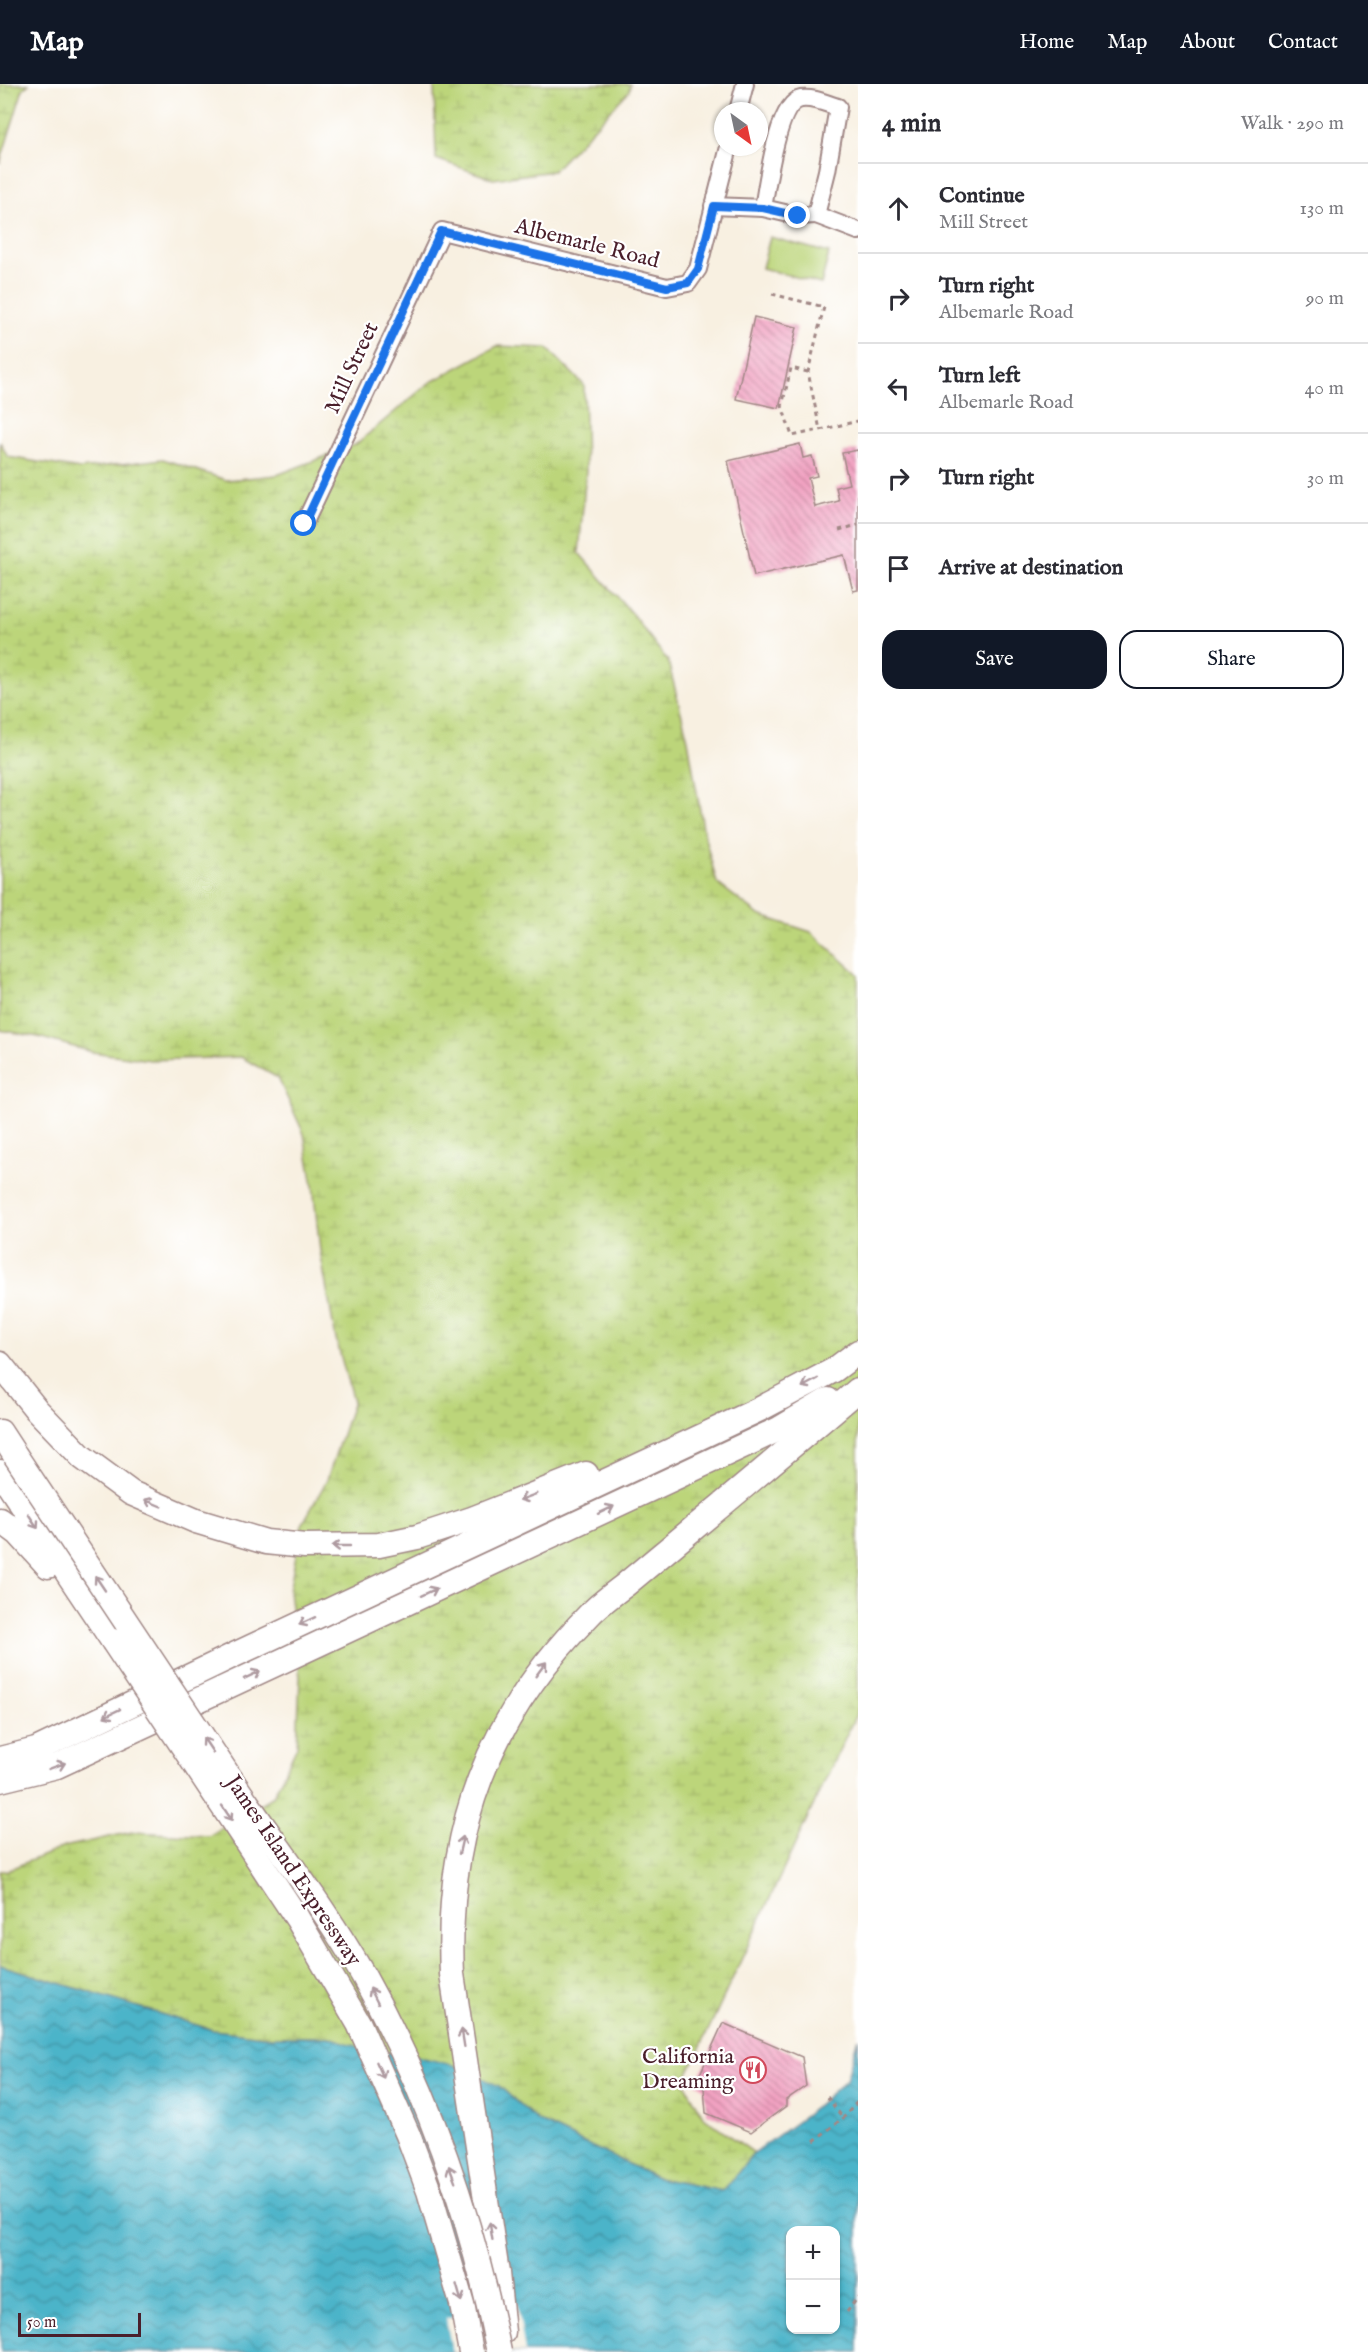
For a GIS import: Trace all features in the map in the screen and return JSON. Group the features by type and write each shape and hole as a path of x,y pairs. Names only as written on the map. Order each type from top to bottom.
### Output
{"highway":[{"path":"0,1759 36,1750 760,1409 834,1370 858,1353"},
{"path":"0,1364 36,1409 82,1457 131,1493 196,1521 266,1542 305,1546 379,1545 417,1537 472,1519 760,1409"},
{"path":"0,1780 68,1761 779,1429 858,1380"},
{"path":"505,2352 497,2273 452,1974 450,1931 458,1859 468,1813 480,1778 499,1733 521,1695 554,1652 592,1612 765,1470 858,1390"},
{"name":"James Island Expressway","path":"0,1432 246,1803 333,1925 363,1976 410,2069 460,2195 486,2285 499,2352"},
{"name":"James Island Expressway","path":"0,1472 297,1918 359,2024 408,2135 429,2191 462,2304 471,2352"},
{"path":"0,1520 18,1533 113,1641"}],"street":[{"path":"740,102 745,84"},
{"path":"763,208 775,140 791,106 799,99 815,100 838,107 827,171 816,215"},
{"name":"Albemarle Road","path":"441,231 667,287 688,283 698,269 727,156"},
{"path":"714,206 763,208 798,216 816,215 858,231"},
{"name":"Mill Street","path":"304,524 441,231"}],"path":[{"path":"772,294 824,307 808,372 820,430"},
{"path":"808,372 791,368 782,406 792,436 858,421"},
{"path":"839,530 858,525"},
{"path":"827,2097 843,2118"},
{"path":"814,2141 843,2118 858,2101"},
{"path":"847,2312 858,2297"}],"green space":[{"path":"0,84 29,84 23,89 0,163"},
{"path":"434,84 630,84 629,91 553,171 493,179 436,159"},
{"path":"770,237 829,253 821,284 762,268"},
{"path":"497,346 547,348 584,385 586,470 579,553 629,610 668,661 688,740 704,834 717,883 759,915 811,932 858,974 858,1710 684,2082 704,2117 754,2153 723,2191 657,2178 538,2121 499,2086 342,2043 329,2037 271,2037 213,2030 0,1965 0,1871 64,1847 132,1832 209,1836 273,1796 297,1746 300,1677 289,1591 302,1525 327,1480 353,1401 335,1335 320,1251 313,1185 304,1134 278,1078 241,1057 151,1060 92,1052 39,1037 0,1030 0,442 8,457 80,469 163,459 226,480 277,475 355,445 429,383"}],"water":[{"path":"0,1965 213,2030 271,2037 329,2037 368,2050 412,2055 456,2066 499,2086 538,2121 657,2178 723,2191 754,2153 806,2115 846,2080 858,2038 858,2352 0,2352"}],"pier":[{"path":"517,2302 525,2352 452,2352 446,2319"}],"building":[{"path":"754,317 797,327 779,408 736,399"},
{"path":"800,444 803,458 812,456 817,476 808,478 815,507 839,501 836,487 849,484 842,453 858,450 858,590 853,591 844,555 754,576 728,461"},
{"name":"California Dreaming","path":"723,2023 802,2057 806,2086 786,2100 786,2106 751,2132 706,2113 704,2088 696,2083"}],"place":[{"name":"California Dreaming","path":"753,2070"}],"route":[{"path":"304,524 441,231 667,287 688,283 698,269 714,206 763,208 798,216"}]}
